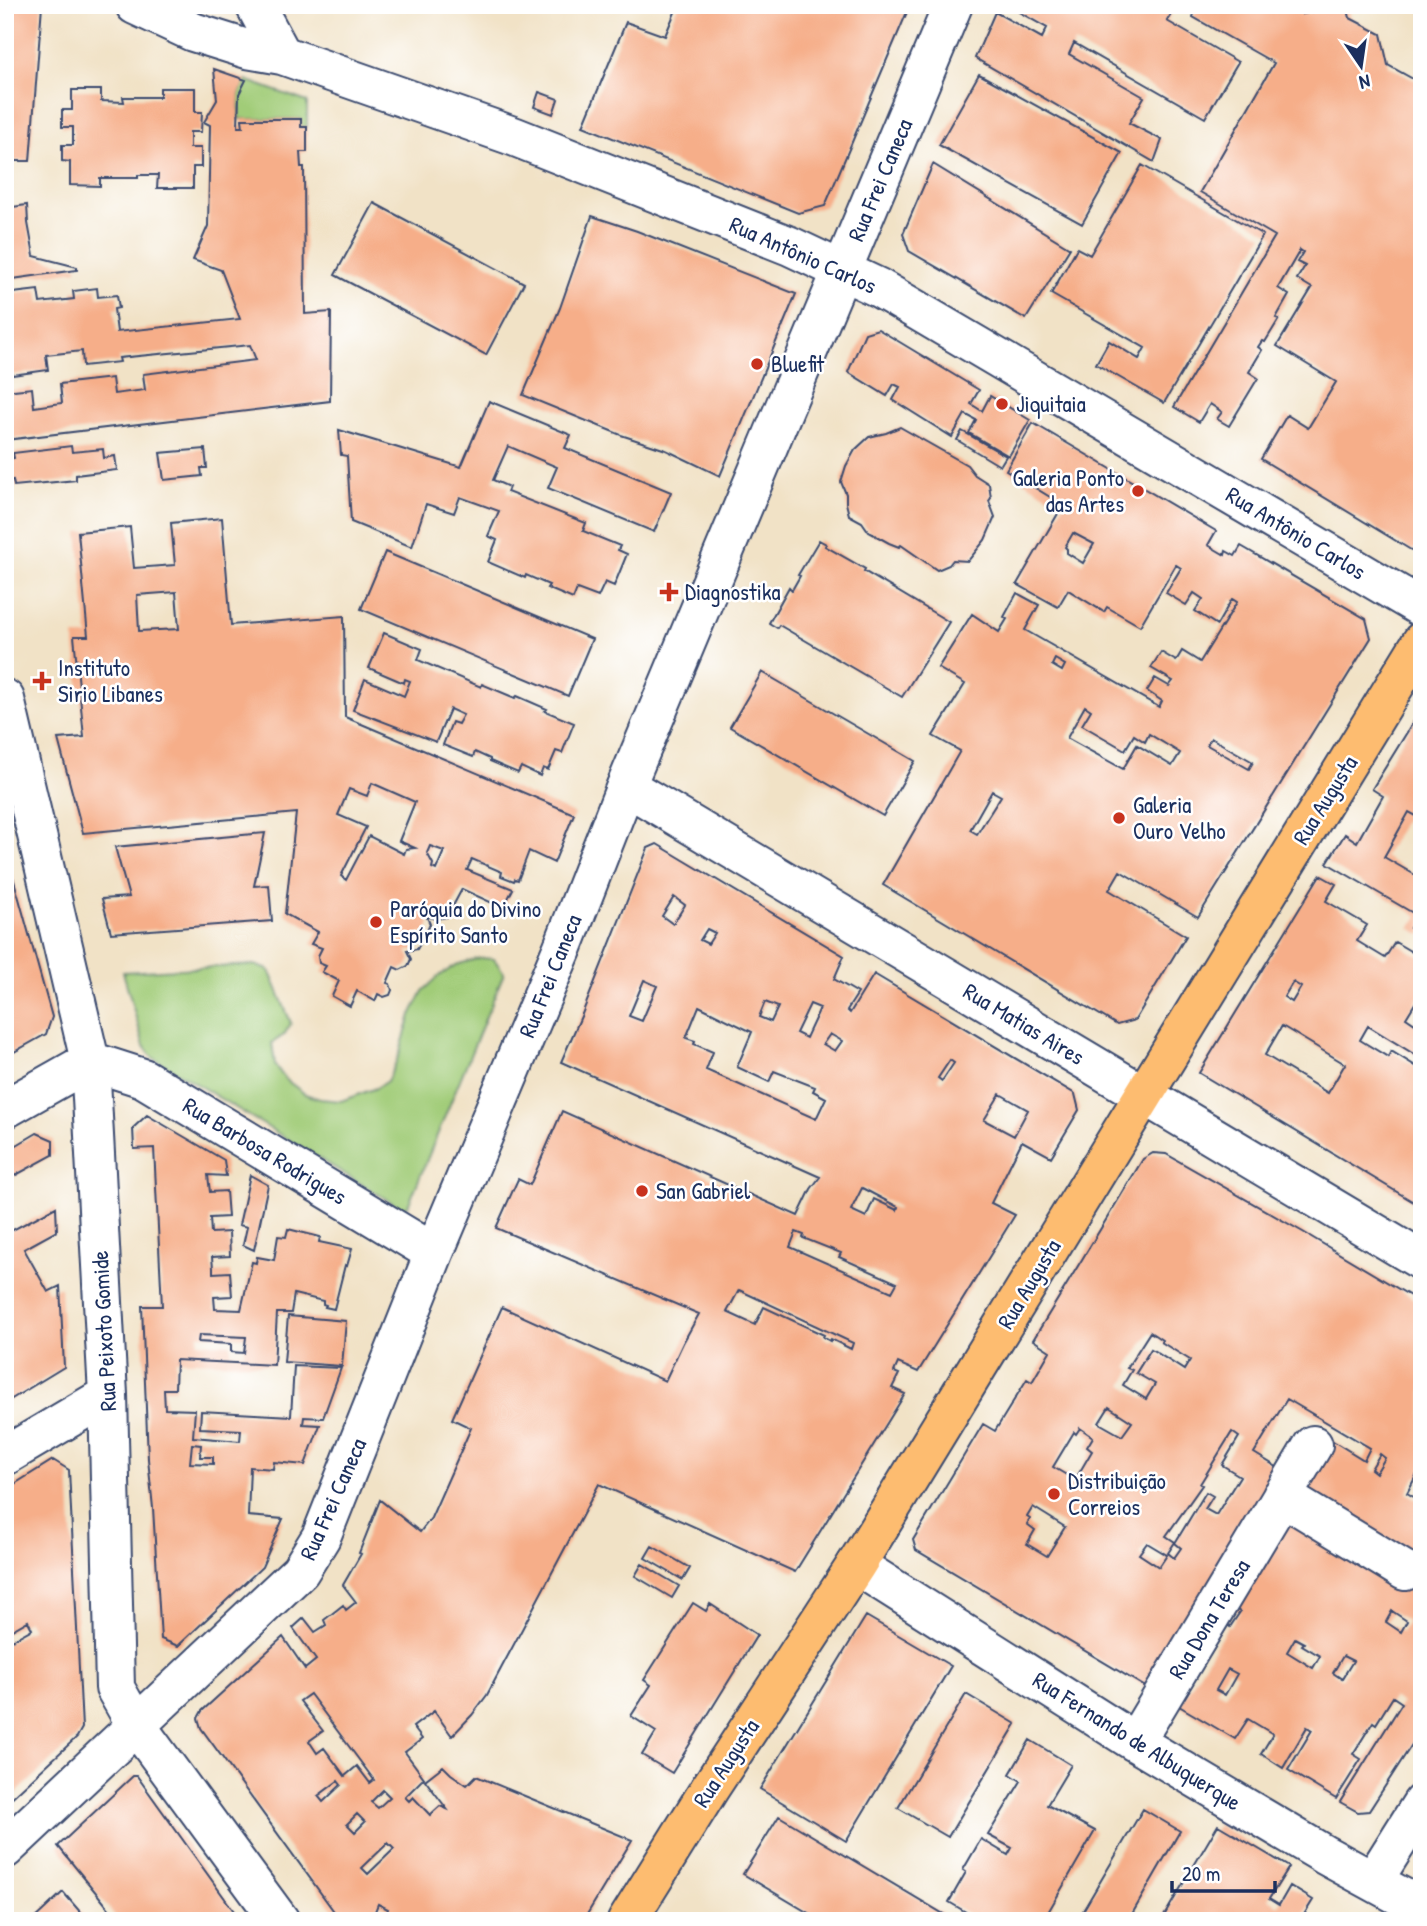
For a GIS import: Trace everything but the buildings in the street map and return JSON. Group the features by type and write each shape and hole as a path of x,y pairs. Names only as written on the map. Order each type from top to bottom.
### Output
{"main road":[{"name":"Rua Augusta","path":"627,1921 710,1788 856,1565 1422,641"}],"street":[{"name":"Rua Antônio Carlos","path":"135,5 193,32 247,49 282,55 513,136 842,269 887,292 1422,608"},
{"path":"254,5 282,55"},
{"name":"Rua Frei Caneca","path":"5,1849 300,1571 321,1537 434,1253 557,960 626,786 953,5"},
{"name":"Rua Peixoto Gomide","path":"5,699 90,1061 108,1395 115,1688 136,1725 280,1921"},
{"name":"Rua Matias Aires","path":"626,786 1422,1261"},
{"path":"5,1109 90,1061"},
{"name":"Rua Barbosa Rodrigues","path":"90,1061 143,1078 434,1253"},
{"path":"5,1456 108,1395"},
{"name":"Rua Dona Teresa","path":"1135,1742 1312,1446"},
{"path":"1282,1496 1405,1570"},
{"name":"Rua Fernando de Albuquerque","path":"856,1565 1135,1742 1325,1855 1422,1908"},
{"path":"1373,1881 1422,1803"}],"green space":[{"path":"246,80 307,102 307,127 301,127 301,119 239,119 239,94"},
{"path":"480,958 494,959 504,973 408,1206 401,1208 152,1057 144,1046 123,972 255,965 269,970 291,1023 284,1035 272,1043 275,1065 285,1079 305,1094 341,1101 387,1081 399,1055 411,1015 423,991 456,965"}],"place":[{"name":"Bluefit","path":"757,364"},
{"name":"Jiquitaia","path":"1002,404"},
{"name":"Galeria Ponto das Artes","path":"1138,491"},
{"name":"Diagnostika","path":"669,592"},
{"name":"Instituto Sirio Libanes","path":"42,681"},
{"name":"Galeria Ouro Velho","path":"1119,818"},
{"name":"Paróquia do Divino Espírito Santo","path":"376,922"},
{"name":"San Gabriel","path":"642,1191"},
{"name":"Distribuição Correios","path":"1054,1494"}]}
